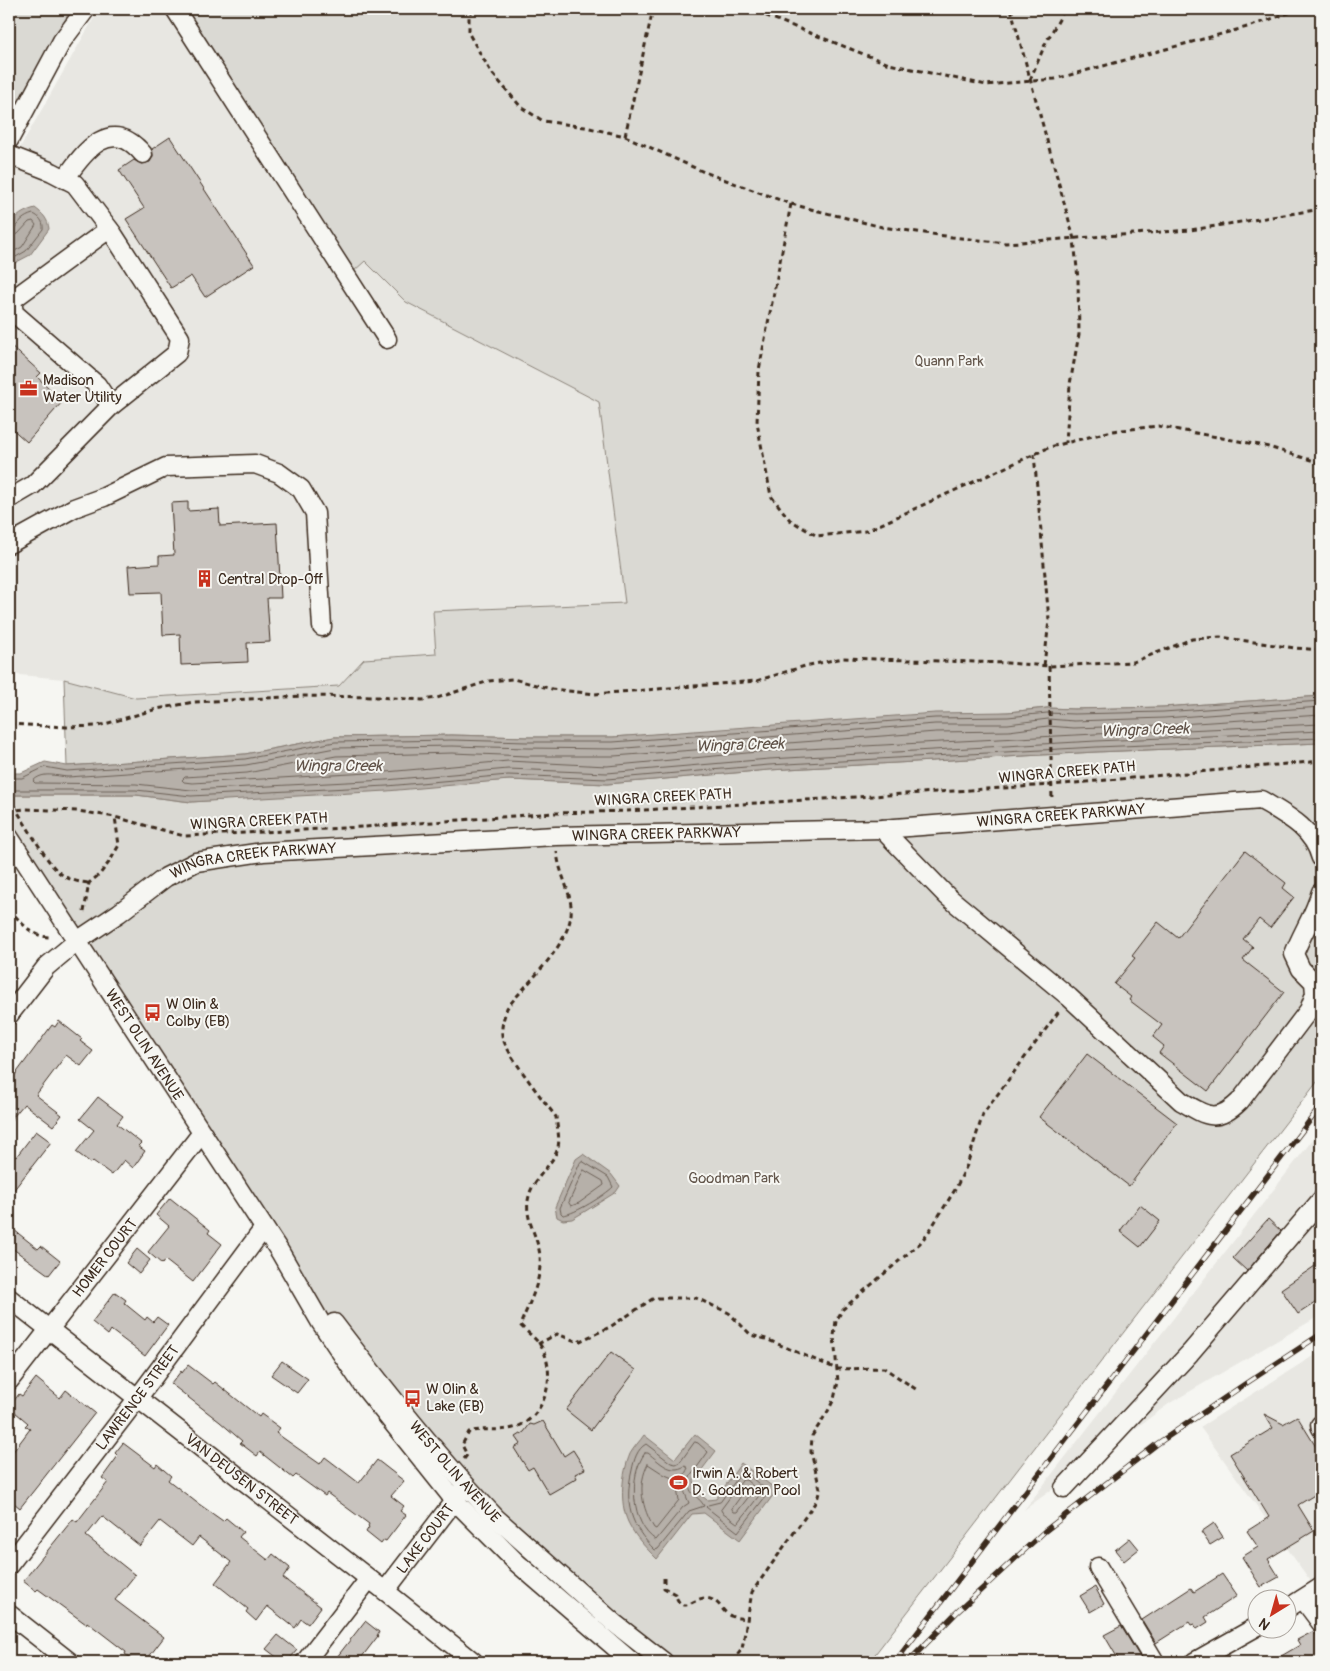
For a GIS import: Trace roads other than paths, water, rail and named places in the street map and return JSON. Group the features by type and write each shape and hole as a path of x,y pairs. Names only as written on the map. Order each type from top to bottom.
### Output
{"street":[{"path":"9,140 62,40 86,9"},
{"path":"175,9 387,339"},
{"path":"65,179 76,163 96,142 108,138 121,138 134,143 143,154"},
{"path":"9,155 52,172 75,184 109,229 180,338 177,353 111,406 33,486 9,499"},
{"path":"109,229 12,300 14,313 97,386 111,406"},
{"path":"9,544 74,508 104,497 166,467 254,464 279,473 301,489 315,513 322,626"},
{"name":"WINGRA CREEK PARKWAY","path":"9,1015 46,968 76,941 119,913 166,877 196,862 263,852 556,836 882,829 1261,800 1297,822 1318,848 1321,858"},
{"path":"882,829 947,896 1069,997 1181,1101 1198,1112 1214,1116 1230,1111 1240,1101 1309,1010 1315,994 1314,982 1301,968 1294,954 1317,907 1321,892"},
{"name":"WEST OLIN AVENUE","path":"11,840 201,1134 280,1252 322,1324 364,1387 455,1501 517,1563 632,1662"},
{"name":"HOMER COURT","path":"9,1381 201,1134"},
{"path":"1064,1488 1190,1353 1321,1200"},
{"name":"LAWRENCE STREET","path":"9,1565 137,1399 264,1228"},
{"name":"WEST OLIN AVENUE","path":"280,1252 391,1396 466,1486 496,1518 607,1617 664,1662"},
{"name":"VAN DEUSEN STREET","path":"9,1298 474,1662"},
{"name":"LAKE COURT","path":"385,1591 466,1486"},
{"path":"1098,1567 1155,1662"},
{"path":"305,1662 370,1579"},
{"path":"1298,1601 1321,1587"},
{"path":"1303,1598 1321,1622"},
{"path":"9,1614 70,1662"},
{"path":"1194,1662 1248,1632"}],"water":[{"path":"35,208 45,217 49,229 30,255 9,266 9,238 12,223 24,212"},
{"name":"Wingra Creek","path":"1321,696 1321,743 1096,752 769,770 607,784 509,780 387,791 191,802 136,795 9,795 9,773 21,773 45,762 67,766 245,754 334,737 452,735 613,737 935,713 1008,712 1047,708 1163,707"},
{"path":"583,1154 611,1174 620,1186 616,1192 584,1212 572,1219 563,1220 557,1217 555,1207 576,1159"},
{"path":"695,1434 716,1451 694,1480 696,1491 707,1500 716,1499 741,1463 777,1490 740,1540 704,1513 692,1514 657,1559 637,1537 625,1514 623,1506 623,1479 627,1462 631,1452 644,1435 675,1459"}],"railway":[{"path":"895,1662 1321,1106"},
{"path":"908,1662 956,1613 1045,1531 1157,1444 1321,1334"}],"place":[{"name":"Madison Water Utility","path":"29,389"},
{"name":"Central Drop-Off","path":"204,579"},
{"name":"W Olin & Colby (EB)","path":"152,1013"},
{"name":"W Olin & Lake (EB)","path":"412,1398"},
{"name":"Irwin A. & Robert D. Goodman Pool","path":"678,1482"}],"park label":[{"name":"Quann Park","path":"949,361"},
{"name":"Goodman Park","path":"734,1178"}]}
